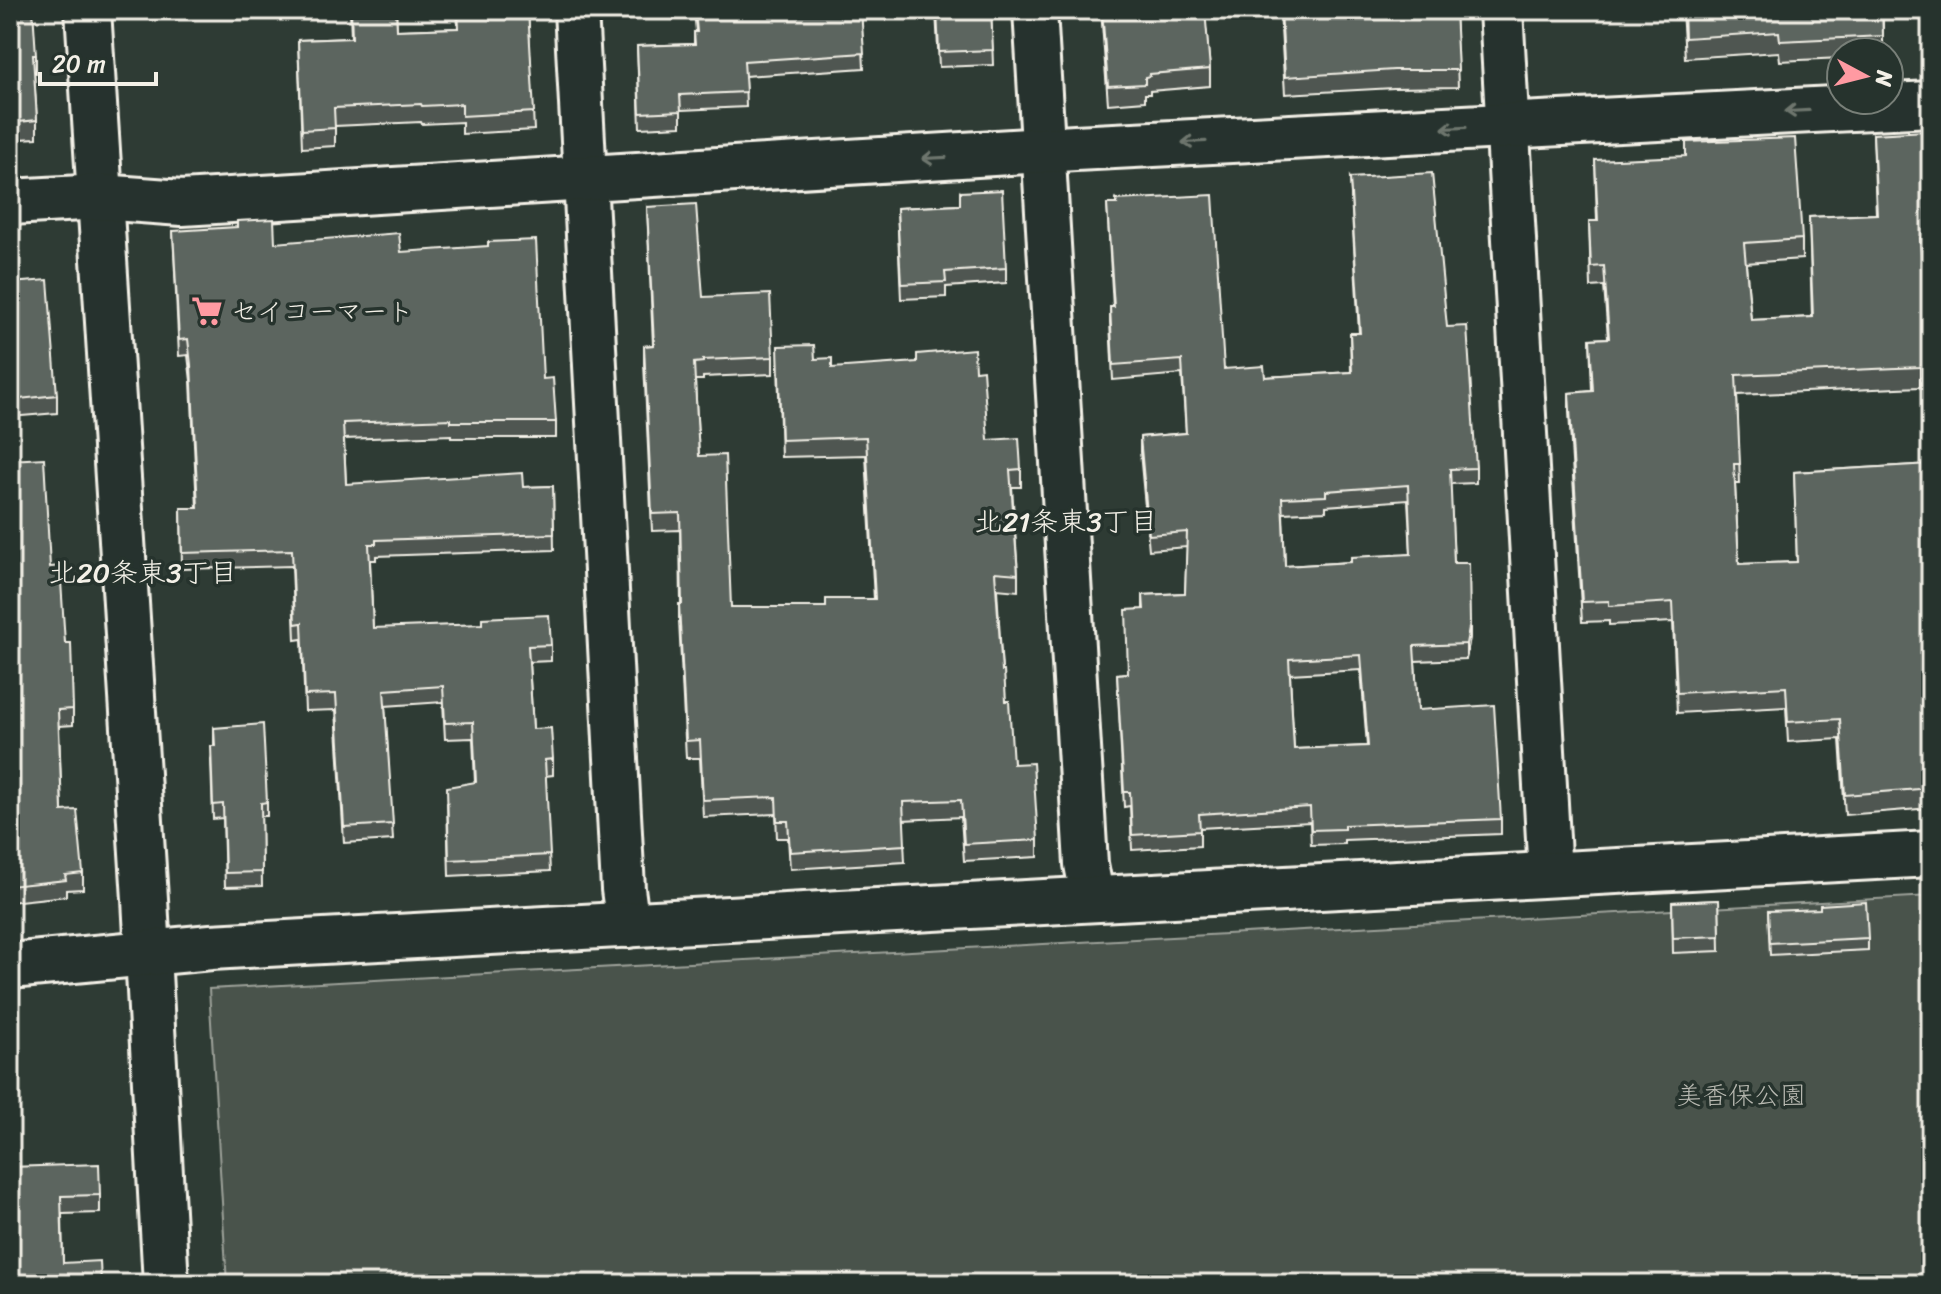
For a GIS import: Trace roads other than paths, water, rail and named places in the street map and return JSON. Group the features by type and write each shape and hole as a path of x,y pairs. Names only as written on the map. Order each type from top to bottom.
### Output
{"street":[{"path":"88,10 145,899 166,1284"},
{"path":"576,10 623,889 628,926"},
{"path":"1035,10 1086,864 1093,900"},
{"path":"1501,10 1550,874"},
{"path":"10,202 100,197 182,203 586,177 1931,104"},
{"path":"10,966 66,963 146,951 1931,854"}],"place":[{"name":"セイコーマート","path":"207,311"}],"district":[{"name":"北21条東3丁目","path":"1066,521"},
{"name":"北20条東3丁目","path":"143,572"}],"park label":[{"name":"美香保公園","path":"1741,1095"}]}
